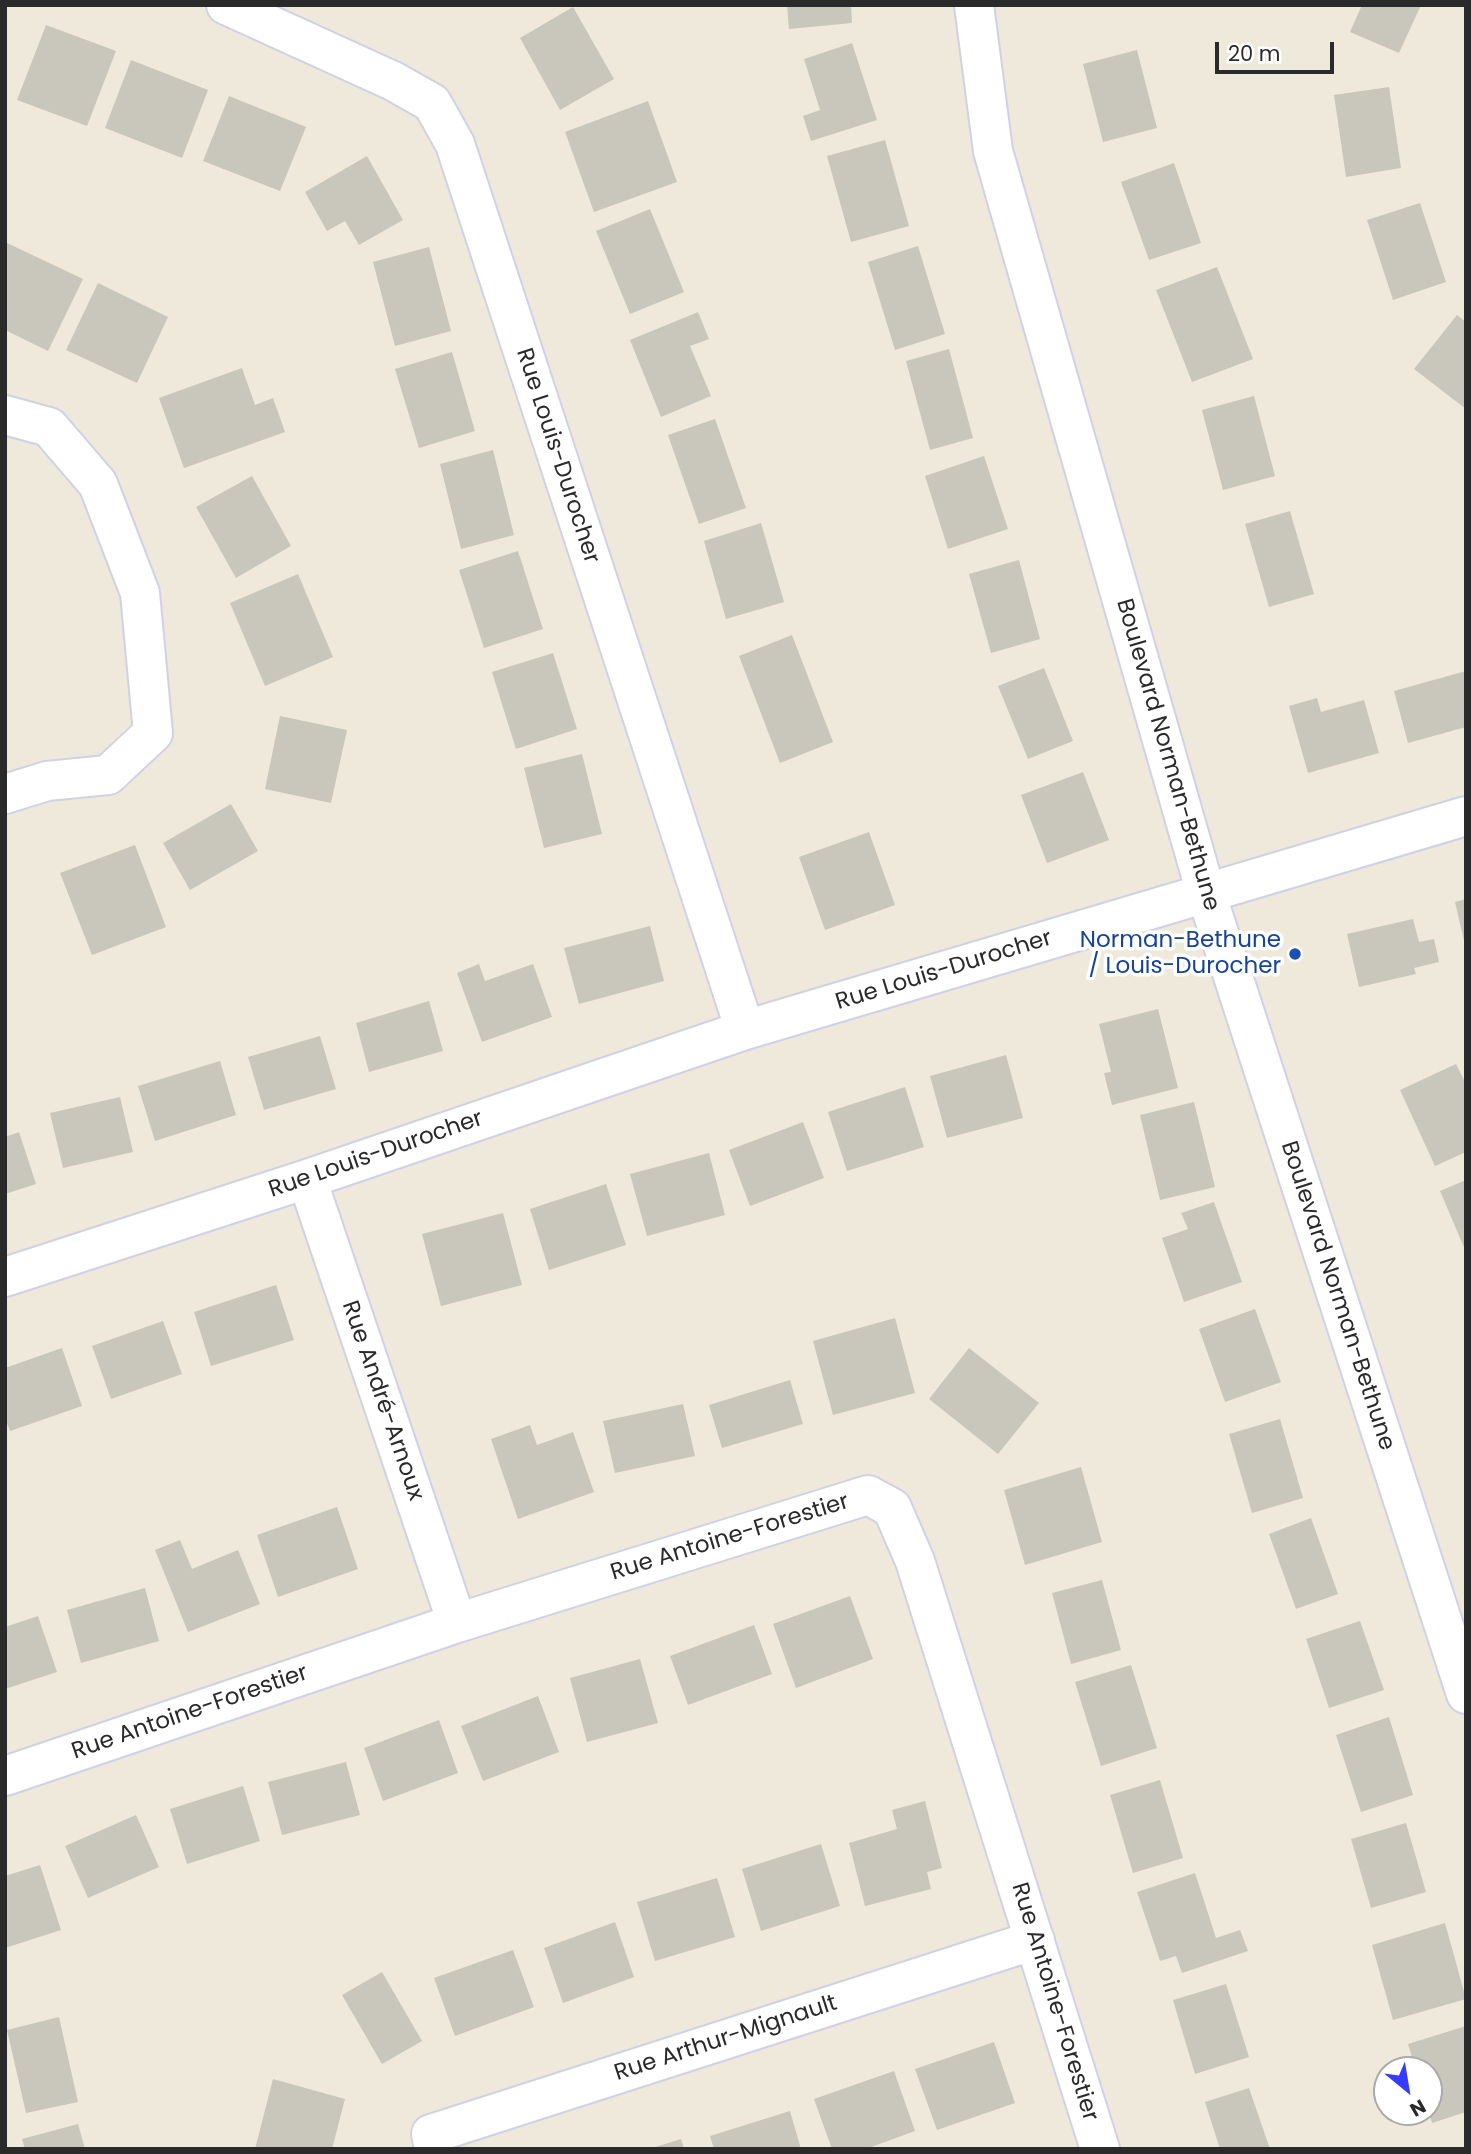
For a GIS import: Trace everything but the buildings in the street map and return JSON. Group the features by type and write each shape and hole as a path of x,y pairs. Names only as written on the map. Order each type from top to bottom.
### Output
{"street":[{"name":"Rue Louis-Durocher","path":"226,5 393,81 432,103 454,144 745,1030"},
{"name":"Boulevard Norman-Bethune","path":"974,5 993,151 1206,892 1466,1693"},
{"path":"5,415 49,427 98,484 140,593 153,733 107,775 47,781 5,794"},
{"name":"Rue Louis-Durocher","path":"5,1277 307,1179 745,1030 1466,816"},
{"name":"Rue André-Arnoux","path":"307,1179 457,1623"},
{"name":"Rue Antoine-Forestier","path":"5,1776 457,1623 868,1495 892,1508 915,1561 1100,2149"},
{"name":"Rue Arthur-Mignault","path":"434,2149 431,2134 1035,1940"}],"place":[{"name":"Norman-Bethune / Louis-Durocher","path":"1295,954"}]}
